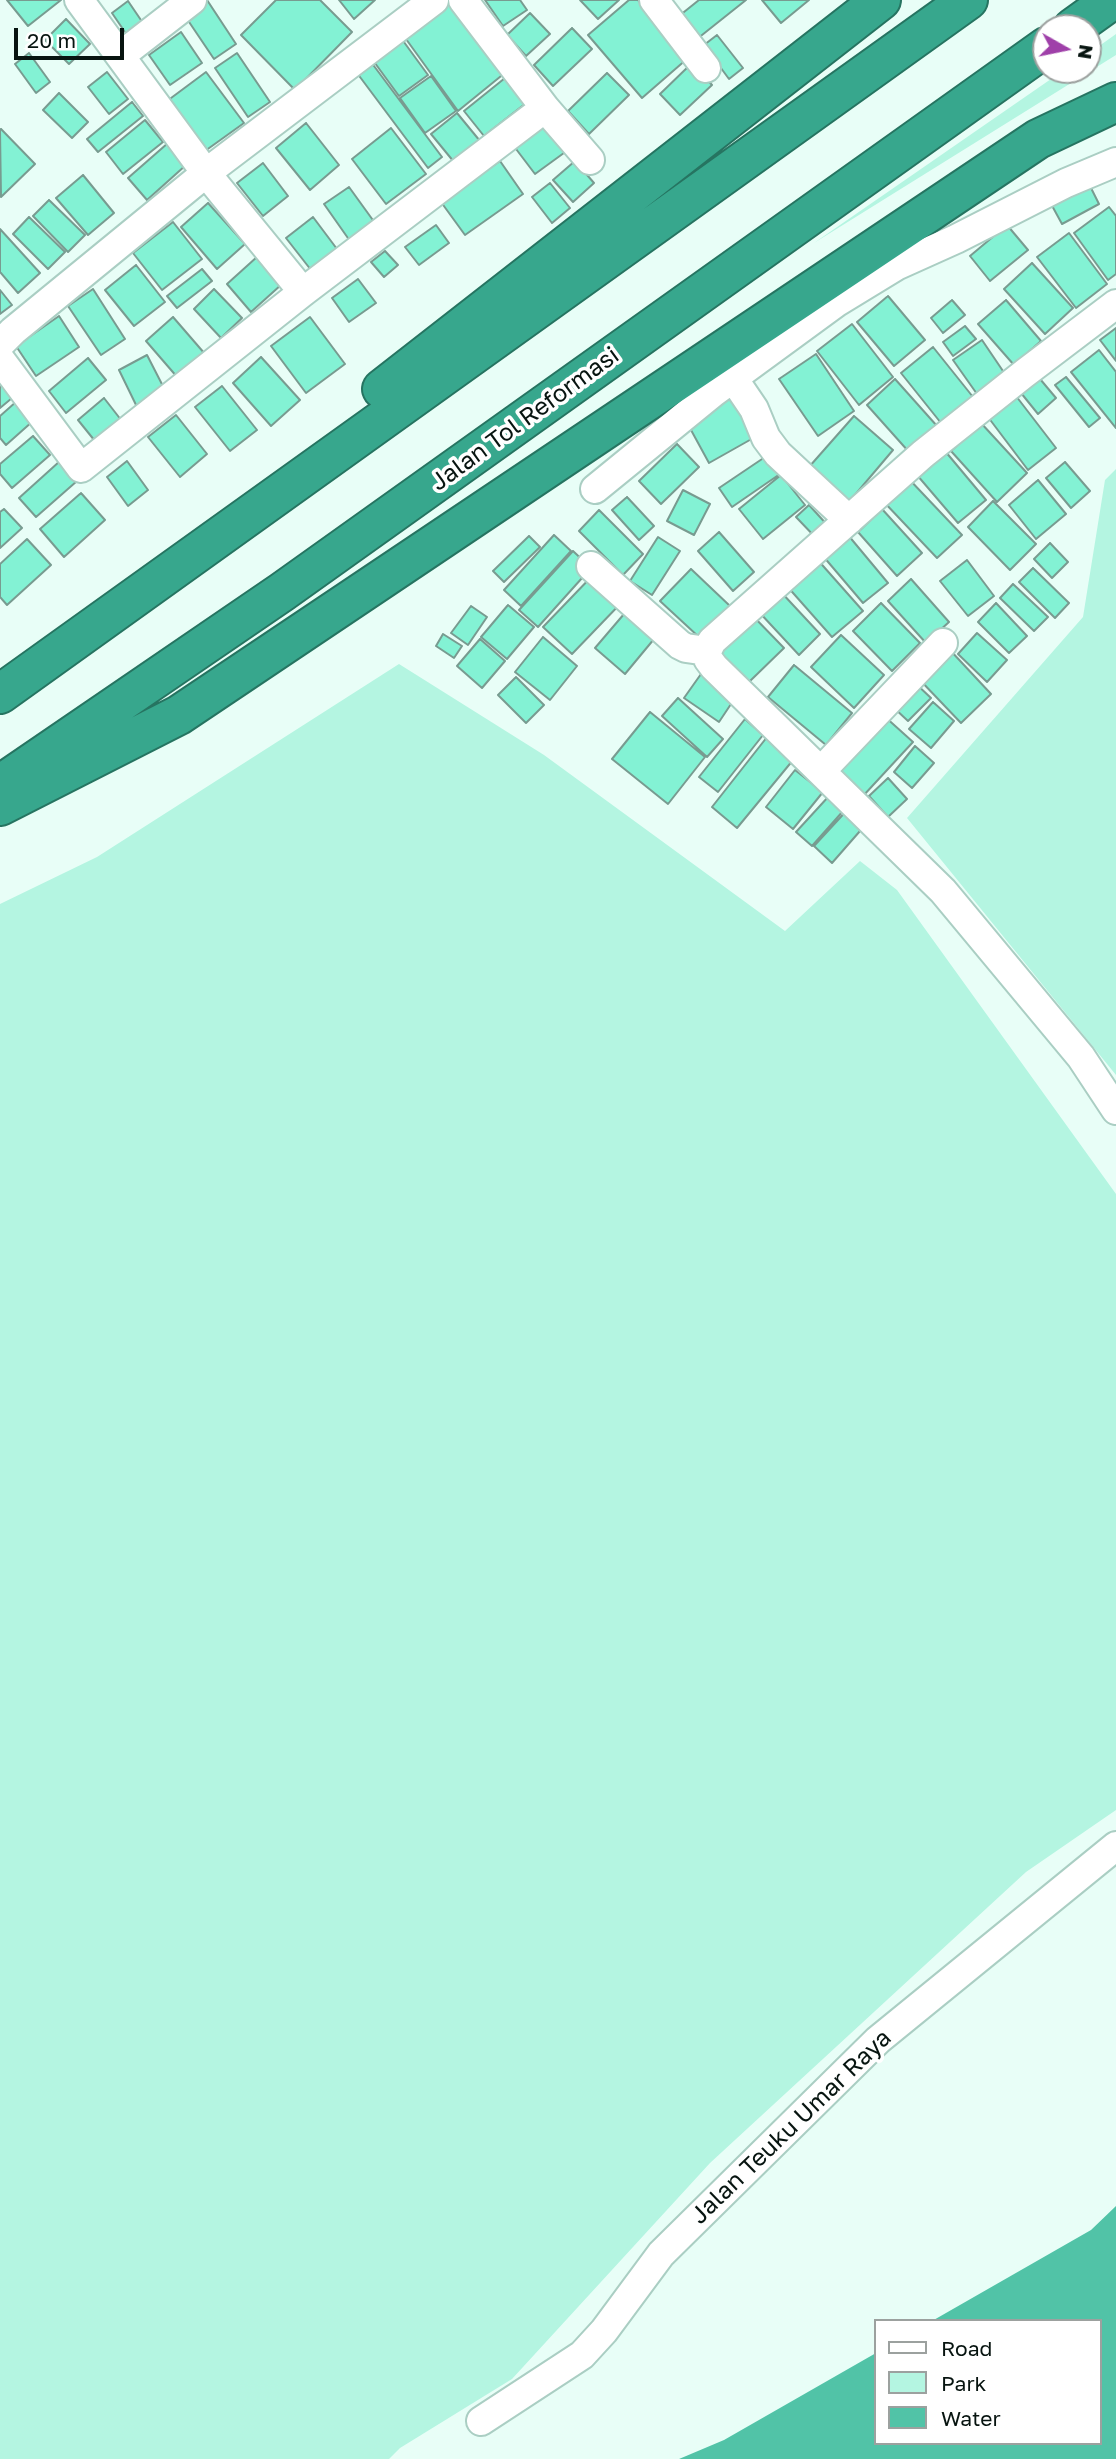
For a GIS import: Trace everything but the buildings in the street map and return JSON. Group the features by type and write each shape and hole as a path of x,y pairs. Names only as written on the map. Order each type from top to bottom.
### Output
{"highway":[{"path":"0,688 881,0"},
{"path":"0,694 968,0"},
{"path":"1092,14 1112,0"},
{"name":"Jalan Tol Reformasi","path":"0,784 282,592 1032,57"},
{"path":"0,806 179,715 1038,139 1116,102"}],"street":[{"path":"79,0 206,173 303,292"},
{"path":"120,56 192,0"},
{"path":"0,344 206,173 433,0"},
{"path":"463,0 545,107 590,160"},
{"path":"654,0 706,68"},
{"path":"0,359 81,468 303,292 545,107"},
{"path":"595,488 733,378 837,302 896,266 1066,183 1116,162"},
{"path":"1116,304 923,454 712,641 707,651 709,661 714,667 943,891 1081,1057 1116,1110"},
{"path":"733,378 754,409 766,438 778,454 849,520"},
{"path":"590,566 680,645 707,651"},
{"path":"821,771 943,643"},
{"name":"Jalan Teuku Umar Raya","path":"481,2420 582,2355 604,2331 661,2253 878,2040 1116,1846"}],"green space":[{"path":"1116,34 1116,55 1102,64 1102,44"},
{"path":"1044,84 1069,84 814,243"},
{"path":"1116,469 1116,1075 907,818 1083,617 1105,480"},
{"path":"399,664 544,755 785,931 860,861 897,890 1116,1194 1116,1810 1026,1872 710,2163 512,2379 400,2448 389,2459 0,2459 0,904 97,857"}],"water":[{"path":"1116,2206 1116,2459 679,2459 724,2440 874,2354 874,2445 1102,2445 1102,2319 935,2319 1091,2230"}]}
